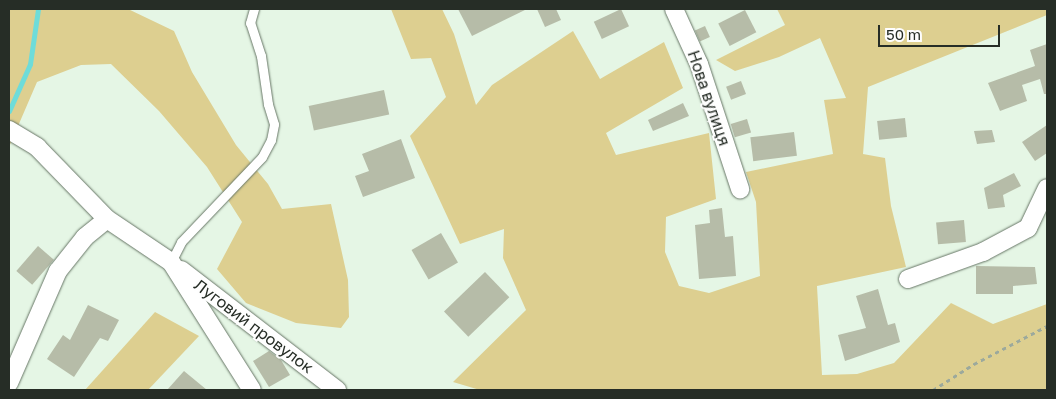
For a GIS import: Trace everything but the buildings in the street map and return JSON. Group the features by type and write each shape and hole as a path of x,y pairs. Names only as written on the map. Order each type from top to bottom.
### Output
{"street":[{"name":"Нова вулиця","path":"674,9 699,64 740,189"},
{"name":"Луговий провулок","path":"9,130 37,147 108,219 171,262 337,390"},
{"path":"908,279 983,252 1028,228 1047,188"},
{"path":"9,383 58,271 85,237 108,219"},
{"path":"171,262 252,390"}],"lane":[{"path":"171,262 181,242 262,157 271,140 274,124 268,104 261,56 250,23 254,9"}],"path":[{"path":"933,390 974,364 1047,326"}],"shaded area":[{"path":"9,9 128,9 174,31 192,72 236,145 268,184 282,209 331,204 348,280 349,317 341,328 296,323 246,303 217,269 242,222 207,167 159,111 111,64 81,65 37,82 9,147"},
{"path":"391,9 442,9 454,34 476,105 492,85 573,31 600,79 664,42 683,88 606,133 616,155 709,133 716,199 666,217 665,252 679,286 709,293 760,276 756,202 746,172 833,154 824,100 846,98 820,38 779,57 735,71 716,60 785,25 777,9 1047,9 1047,15 868,87 863,154 885,158 891,206 906,267 817,286 822,375 857,374 894,363 951,303 993,324 1047,304 1047,390 480,390 453,382 526,310 503,258 504,229 460,244 410,136 446,97 431,58 411,59"},
{"path":"155,312 199,336 148,390 85,390"}],"waterway":[{"path":"9,111 30,64 38,9"}]}
